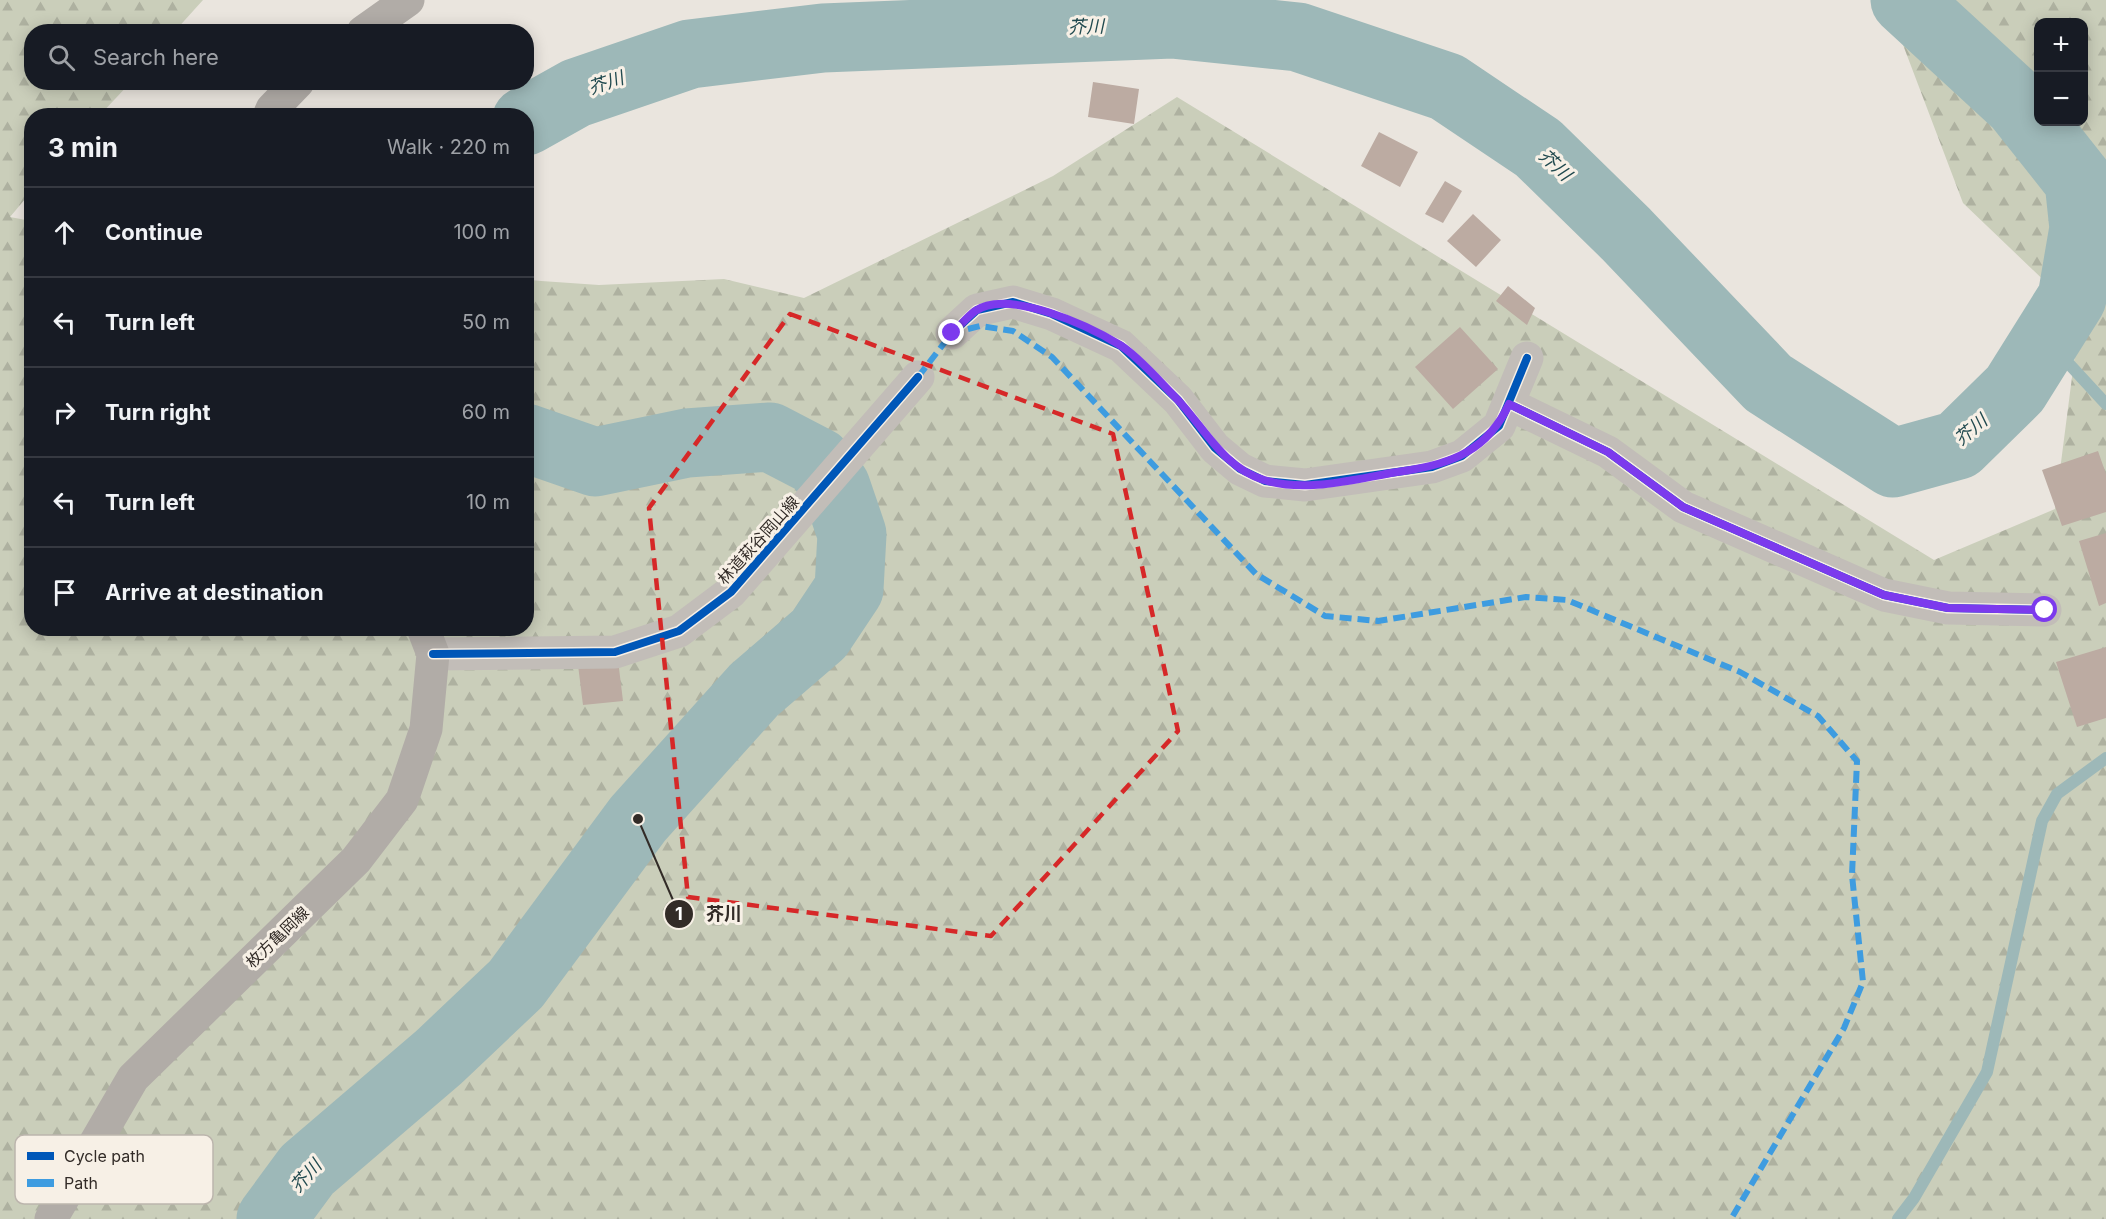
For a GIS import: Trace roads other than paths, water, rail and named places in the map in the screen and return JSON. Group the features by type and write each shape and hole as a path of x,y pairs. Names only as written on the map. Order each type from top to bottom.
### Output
{"main road":[{"path":"374,24 408,0"},
{"path":"273,108 290,90"},
{"name":"枚方亀岡線","path":"100,1135 133,1078 356,860 402,800 426,729 428,641"},
{"name":"枚方亀岡線","path":"51,1219 60,1204"}],"street":[{"path":"952,333 976,310 1013,302 1052,314 1122,346 1178,400 1215,448 1240,469 1265,481 1305,485 1432,467 1462,456 1499,426 1527,358"},
{"name":"林道萩谷岡山線","path":"428,641 615,652 679,631 731,592 918,377"},
{"path":"1509,404 1608,452 1683,507 1884,595 1948,608 2045,610"}],"waterway":[{"name":"芥川","path":"534,117 576,93 690,54 823,38 1172,24 1298,37 1447,87 1538,148 1626,234 1768,383 1893,463 1958,445 2015,389 2072,298 2084,228 2079,181 2018,104 1905,0"},
{"path":"2046,339 2106,404"},
{"name":"芥川","path":"271,1219 307,1170 439,1057 516,984 638,819 754,690 819,634 849,589 852,534 836,487 818,462 770,437 687,443 595,462 534,441"},
{"path":"1898,1219 1914,1198 1987,1072 2042,821 2057,794 2106,758"}],"place":[{"name":"芥川","path":"638,819"}]}
